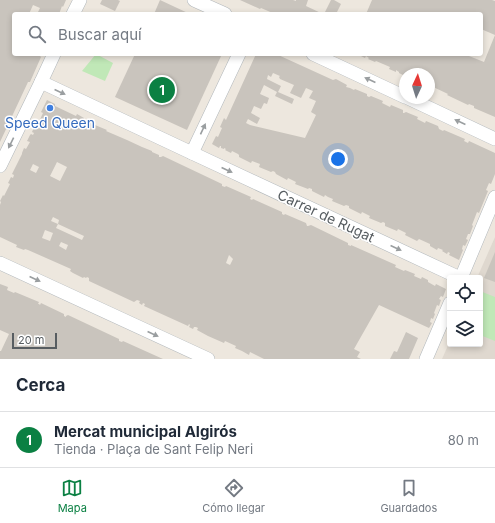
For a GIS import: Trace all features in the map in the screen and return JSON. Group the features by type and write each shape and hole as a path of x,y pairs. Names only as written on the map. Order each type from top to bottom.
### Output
{"street":[{"path":"74,12 80,0"},
{"path":"194,0 221,12"},
{"path":"0,166 53,56"},
{"path":"192,153 238,56"},
{"path":"317,56 399,94"},
{"name":"Carrer de Rugat","path":"41,82 455,275"},
{"path":"421,104 495,138"},
{"path":"462,275 495,197"},
{"path":"0,263 208,359"},
{"path":"426,359 447,310"}],"shaded area":[{"path":"495,237 495,359 442,359 447,347 483,347 483,275 478,275"}],"green space":[{"path":"94,56 100,56 113,63 105,81 82,71"},
{"path":"483,292 495,297 495,341 483,336"}],"building":[{"path":"0,0 66,0 60,12 38,12 40,8 33,5 30,12 12,12 12,56 41,57 0,142"},
{"path":"102,0 120,1 115,11 100,4"},
{"path":"160,0 186,12 155,12"},
{"path":"240,0 308,0 306,6 319,12 270,12 261,8 260,9"},
{"path":"331,0 341,4 337,12 325,12"},
{"path":"372,0 492,0 495,1 495,35 483,30 483,12 367,12"},
{"path":"495,35 495,117 435,88 435,68 399,68 399,72 396,70 396,72 389,69 390,67 368,59 369,58 366,56 469,56 484,62"},
{"path":"134,56 221,56 187,130 115,97"},
{"path":"255,56 280,56 333,80 336,79 347,85 346,87 355,89 367,94 369,97 371,96 383,101 382,103 390,107 391,105 403,110 403,113 406,112 418,117 417,119 425,123 426,121 438,126 439,129 465,139 464,141 468,143 469,141 495,153 495,174 491,184 489,183 486,190 488,191 479,213 477,212 470,234 468,234 466,239 468,240 465,246 463,245 463,250 459,260 449,255 450,253 448,252 447,254 438,248 437,250 430,246 430,244 419,239 417,241 405,235 406,233 398,229 397,231 385,226 385,223 369,218 370,216 362,212 361,214 349,208 349,206 344,206 332,201 333,199 325,195 324,197 312,191 312,189 295,184 296,182 288,178 287,180 273,171 271,172 259,167 260,164 252,161 251,163 239,157 238,154 232,151 231,153 224,148 221,148 221,146 219,148 212,144 216,136 218,137 224,118 226,120","holes":["273,73 280,76 280,79 294,85 290,93 301,98 306,88 313,91 309,98 316,101 311,112 316,115 305,138 246,123 248,119 257,124 260,118 251,113 254,106 261,109 264,103 267,104 269,98 260,94 264,85 277,92 275,96 292,104 294,99 278,92 281,86 267,79 268,75 271,77"]},
{"path":"47,100 55,104 55,106 76,116 77,114 84,118 83,120 152,151 159,155 159,157 163,156 222,184 222,186 226,186 251,197 250,199 252,200 253,199 282,212 284,215 285,214 306,223 307,226 311,225 348,243 348,245 396,265 395,267 415,274 414,276 421,279 422,277 435,286 436,284 446,289 443,297 441,296 439,299 441,300 439,306 437,305 433,319 431,318 430,322 432,323 429,328 379,305 354,349 360,352 357,357 361,359 264,359 250,352 249,355 235,348 236,346 225,341 224,343 208,336 197,330 198,328 196,327 193,329 189,327 189,324 188,326 144,306 145,304 143,303 142,305 139,303 140,301 137,300 134,302 89,281 89,278 87,277 83,278 73,273 70,271 71,269 28,250 16,247 17,245 0,237 0,201 10,184 8,183 11,177 13,178 14,175 12,174 24,148 26,149 30,142 27,141 30,135 33,135 34,133 32,132 35,125 37,126 43,113 41,112","holes":["57,162 67,167 60,181 50,176","33,164 39,167 36,173 30,170","53,217 59,220 58,224 51,221","58,224 84,236 82,240 56,228","45,230 53,233 50,241 42,238","61,242 68,245 66,250 59,246","229,255 233,259 230,265 226,263"]},
{"path":"495,252 495,282 484,278"},
{"path":"0,284 8,287 7,290 39,302 38,304 40,305 41,303 64,314 66,317 68,315 119,339 119,341 123,341 163,359 0,359 0,351 9,334 0,330"},
{"path":"406,332 418,338 409,359 390,359 394,351 397,352"}],"place":[{"name":"Mercat municipal Algirós","path":"162,90"},
{"name":"Speed Queen","path":"50,108"}]}
